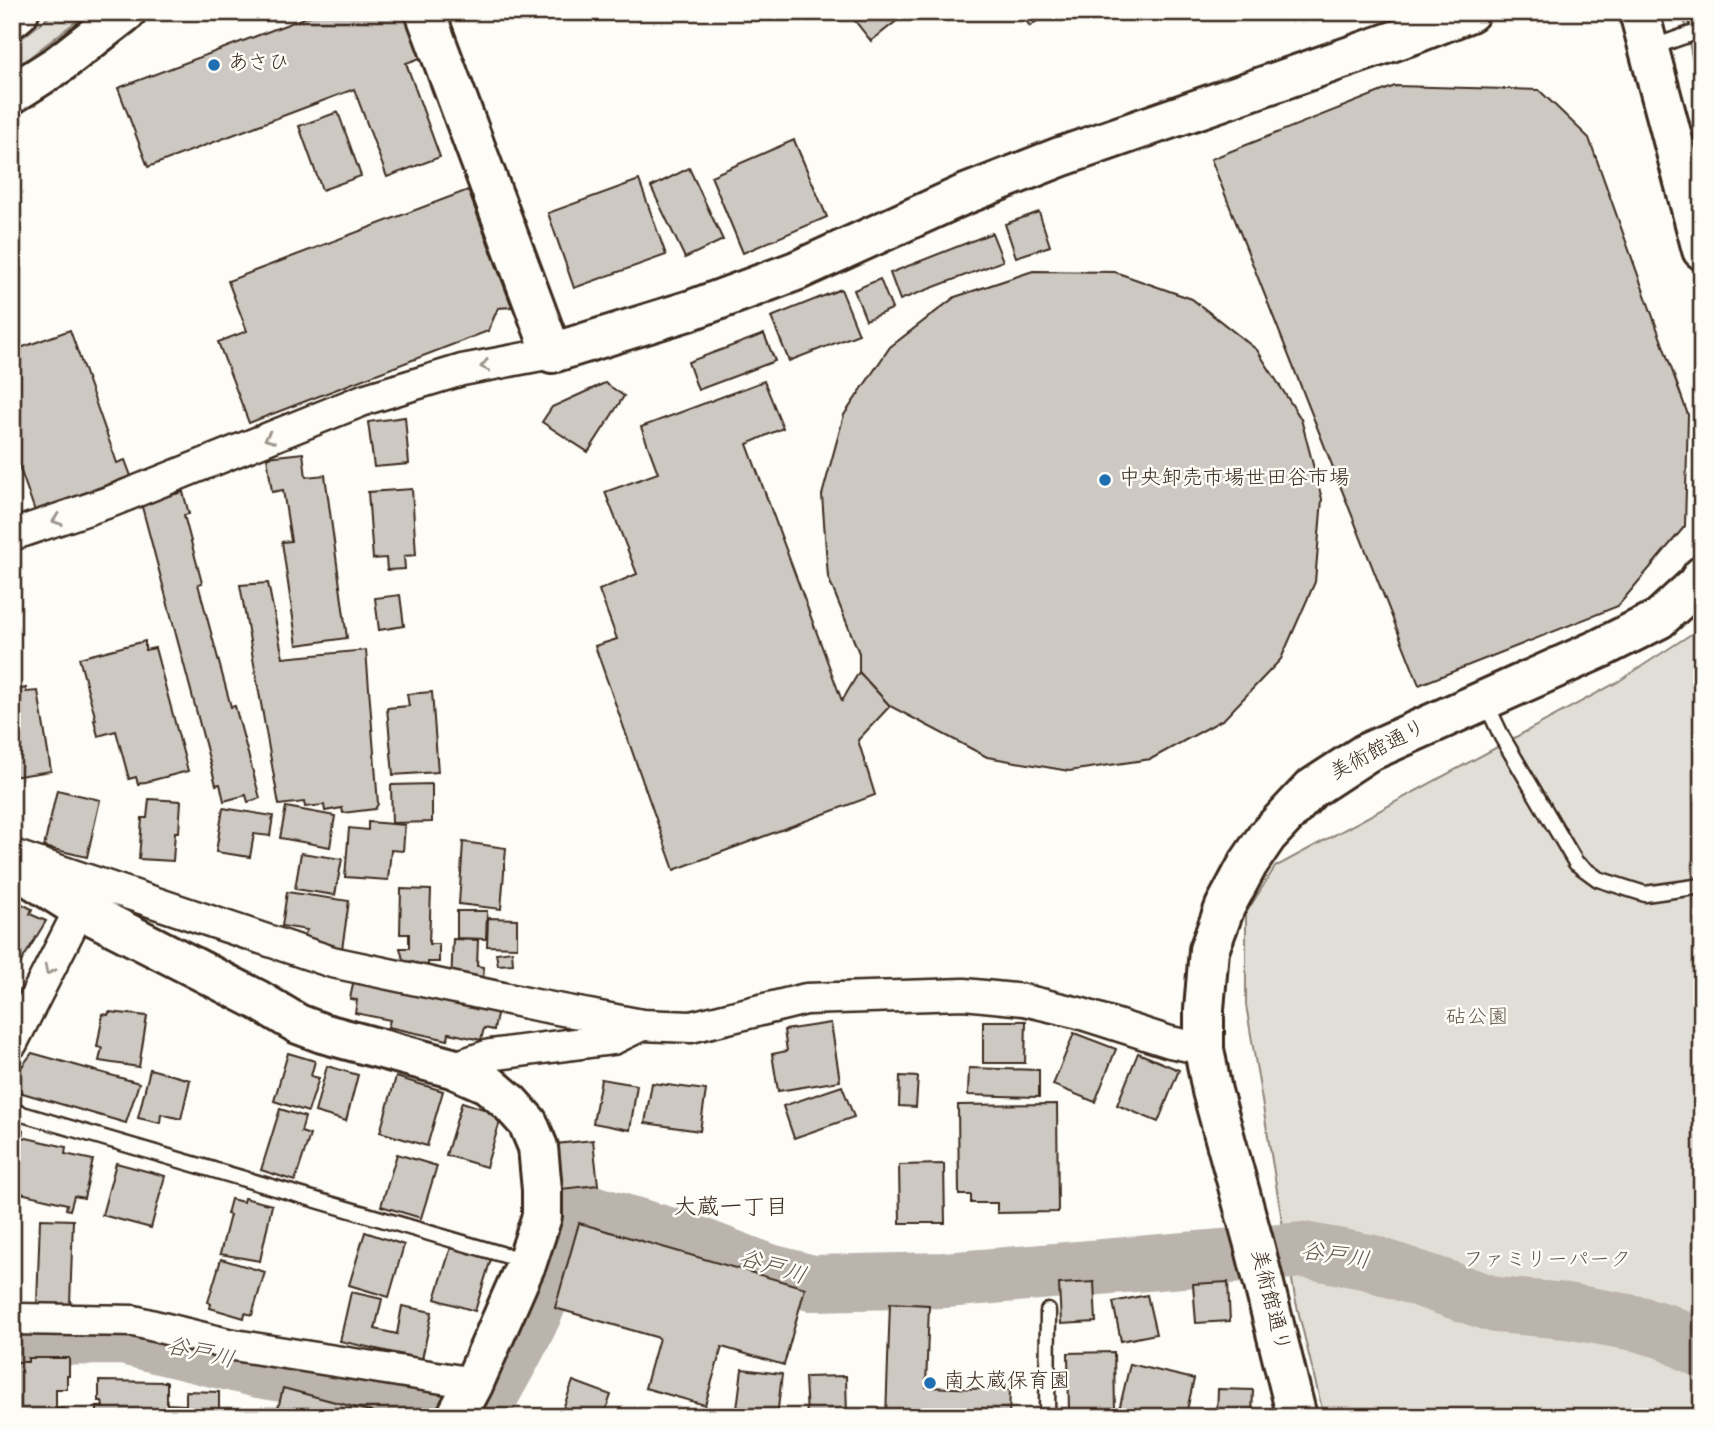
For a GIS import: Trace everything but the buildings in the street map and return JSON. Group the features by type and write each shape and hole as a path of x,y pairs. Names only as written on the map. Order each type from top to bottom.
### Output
{"street":[{"path":"12,17 19,12"},
{"path":"12,94 59,64 126,12"},
{"path":"425,12 552,353"},
{"path":"12,535 112,501 366,399 462,370 552,353 691,310 783,276 961,196 1060,157 1415,34 1470,12"},
{"path":"1639,12 1702,250"},
{"path":"12,110 59,64"},
{"name":"美術館通り","path":"1297,1417 1212,1091 1204,1049 1209,950 1225,907 1267,836 1311,789 1366,754 1601,649 1660,619 1702,576"},
{"path":"12,855 332,962 642,1025 691,1027 806,999 964,994 1024,1000 1068,1010 1170,1042 1204,1049"},
{"path":"12,866 80,909 258,1000 298,1024 452,1068 488,1084 510,1103 528,1124 538,1147 542,1190 542,1216 527,1262 468,1395 228,1344 134,1321 12,1322"},
{"path":"12,1043 80,909"},
{"path":"452,1068 489,1055 613,1040 642,1025"}],"lane":[{"path":"1648,48 1673,42 1683,36 1700,37 1695,12"},
{"path":"1484,700 1502,737 1576,863 1598,878 1645,894 1702,886"},
{"path":"12,1111 527,1262"},
{"path":"1047,1417 1048,1311"}],"green space":[{"path":"55,12 88,12 12,71 12,46"},
{"path":"1683,12 1702,12 1702,93 1693,62"},
{"name":"砧公園","path":"1702,627 1702,1417 1324,1417 1295,1298 1246,1005 1246,913 1275,867 1616,683"}],"waterway":[{"name":"谷戸川","path":"12,1344 23,1338 123,1337 259,1370 435,1398 483,1409 532,1316 571,1213 585,1211 685,1240 769,1272 812,1283 945,1280 1304,1250 1369,1262 1496,1305 1567,1311 1640,1324 1667,1332 1702,1350"}],"place":[{"name":"あさひ","path":"214,65"},
{"name":"中央卸売市場世田谷市場","path":"1105,480"},
{"name":"南大蔵保育園","path":"930,1383"}],"district":[{"name":"大蔵一丁目","path":"731,1209"}],"park label":[{"name":"ファミリーパーク","path":"1547,1262"}]}
